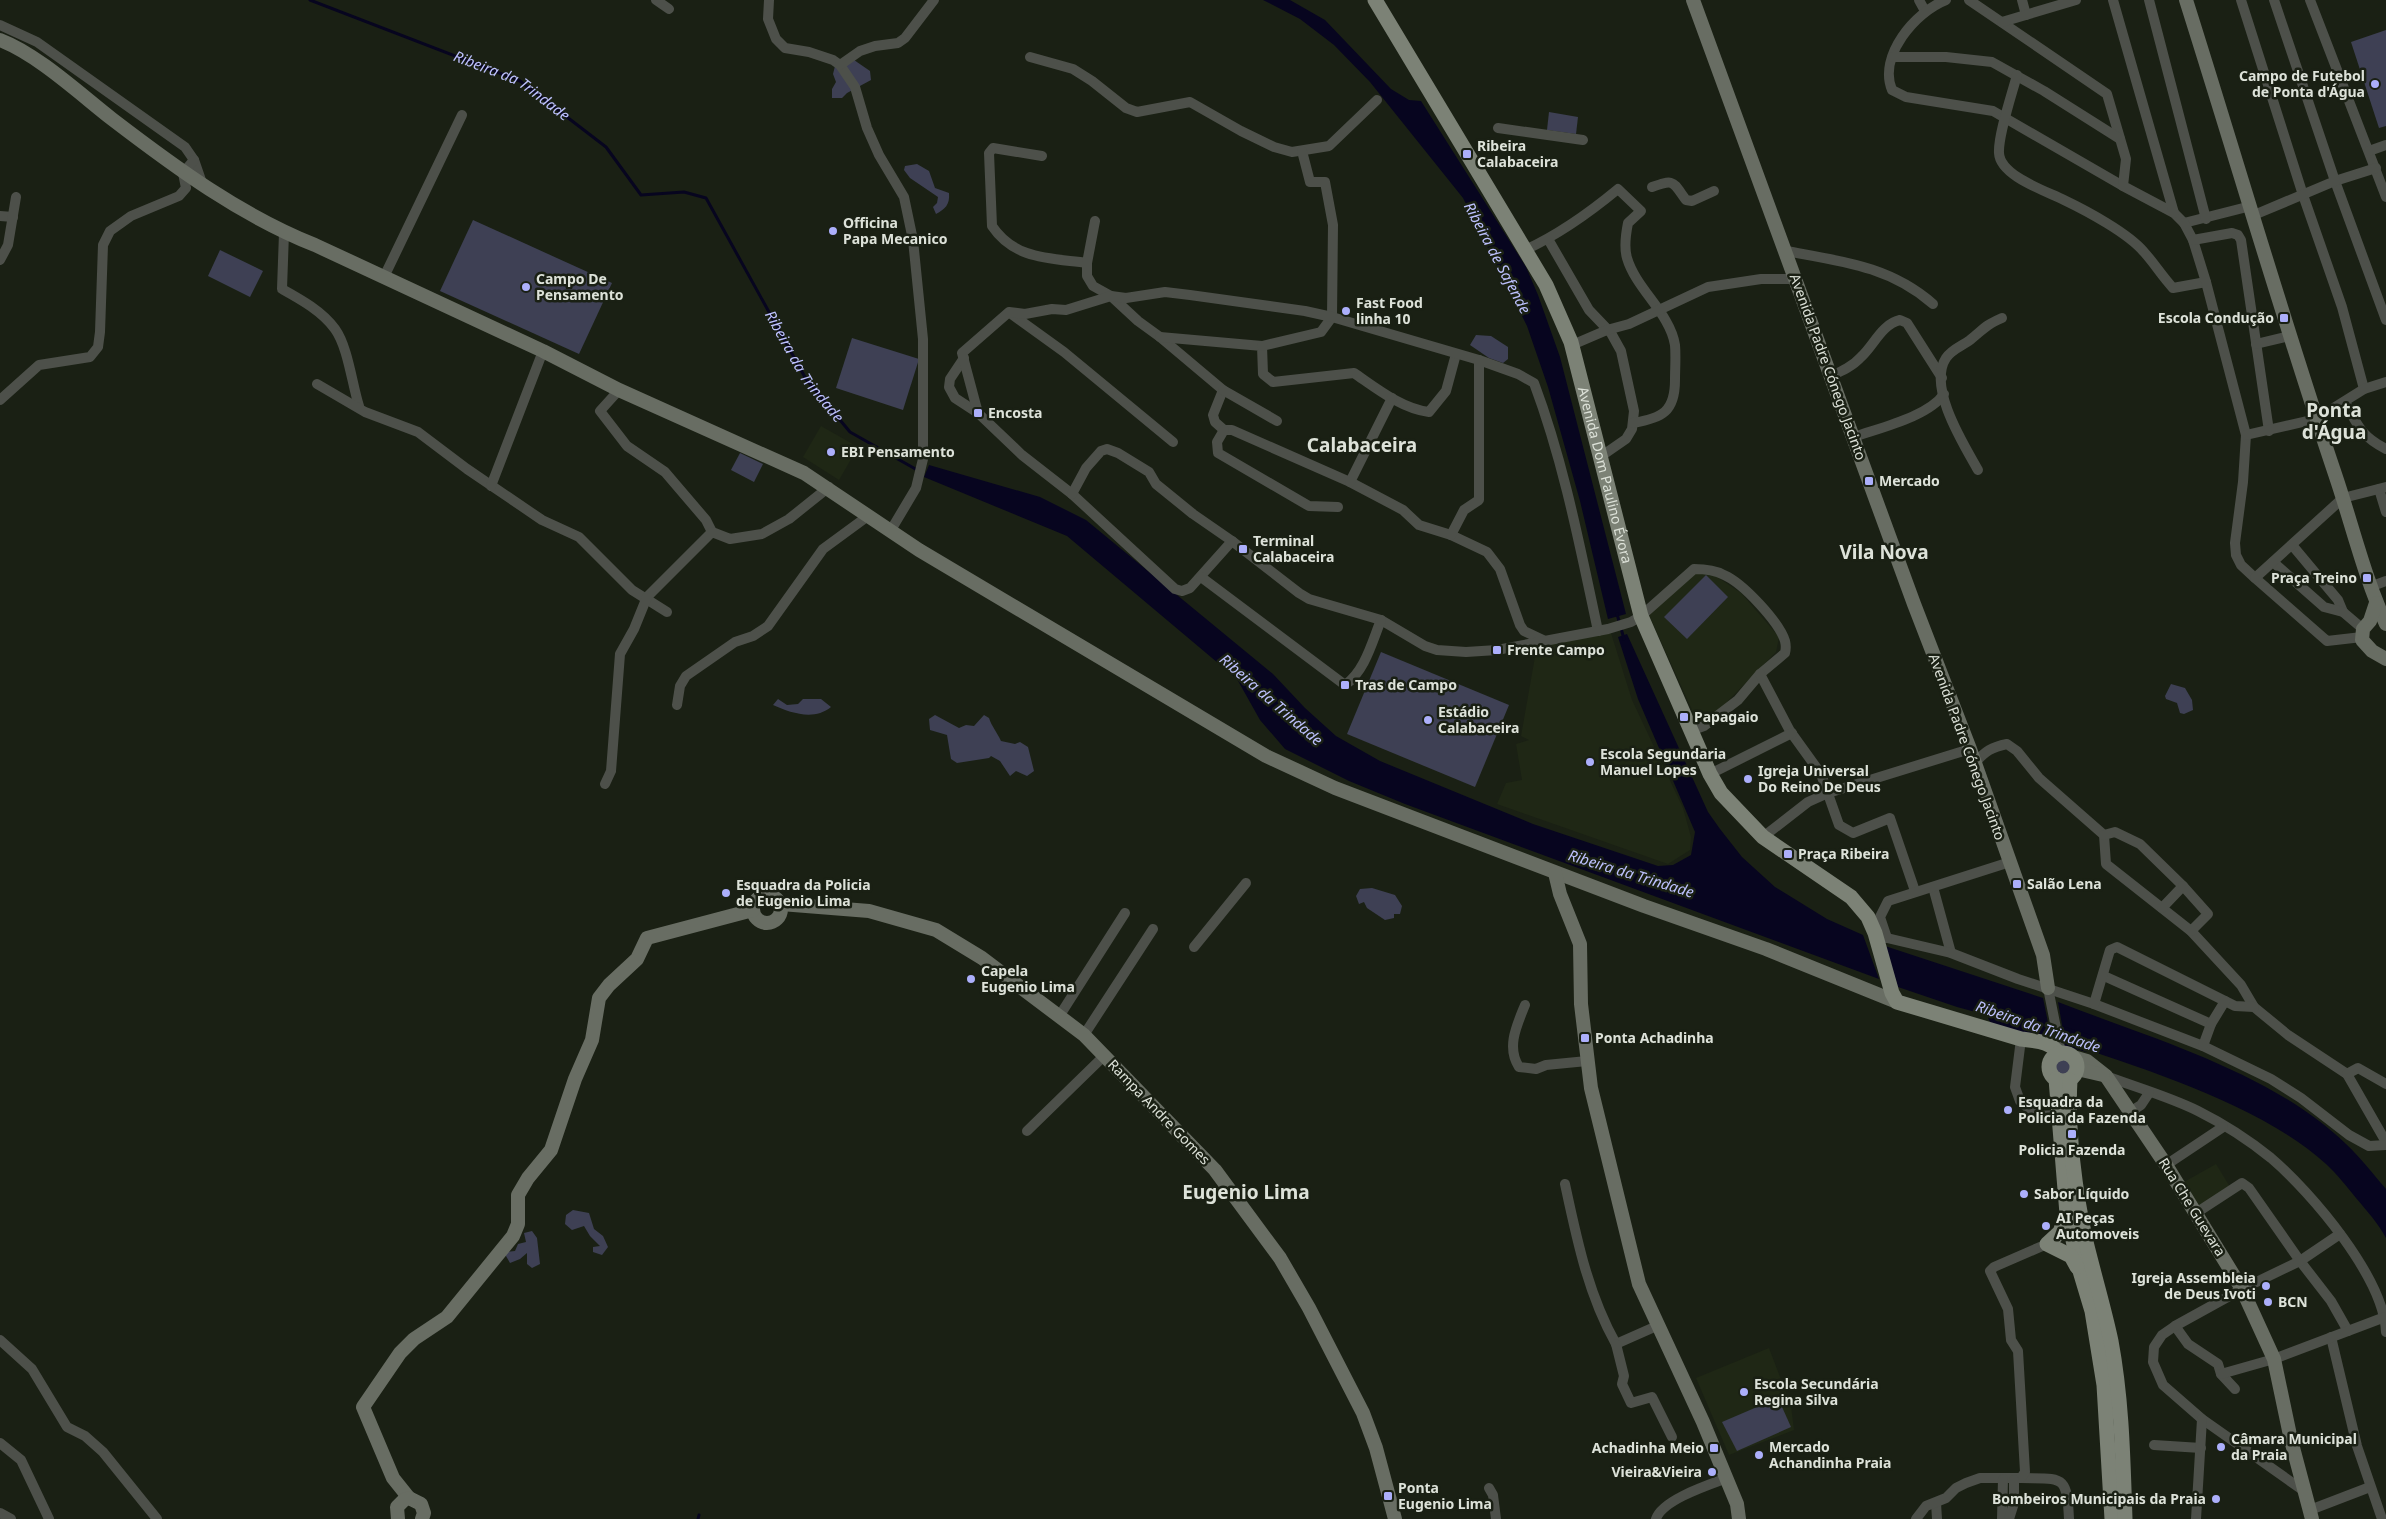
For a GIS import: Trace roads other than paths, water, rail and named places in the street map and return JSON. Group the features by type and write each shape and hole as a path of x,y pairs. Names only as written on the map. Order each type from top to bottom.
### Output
{"main road":[{"name":"Avenida Dom Paulino Évora","path":"1375,0 1546,285 1572,345 1600,457 1636,619 1710,774 1721,794 1763,837 1851,897 1868,917 1881,935 1894,997"},
{"path":"1894,997 2021,1040 2041,1042 2055,1047 2063,1062 2069,1097 2074,1170 2081,1217 2111,1342 2117,1382 2123,1442 2125,1519"},
{"path":"2063,1062 2058,1115 2066,1214 2092,1311 2104,1385 2112,1519"},
{"path":"2066,1214 2060,1232 2047,1244 2071,1256 2080,1271"}],"street":[{"path":"656,0 669,9"},
{"path":"768,0 768,19 776,39 785,48 809,52 833,60 840,65 855,87 867,128 879,155 904,198 913,240 923,340 923,459 916,488 891,530"},
{"path":"840,65 860,51 898,43 905,38 934,0"},
{"name":"Avenida Padre Cónego Jacinto","path":"1693,0 1917,612 1970,748 2043,955 2048,988"},
{"path":"1918,0 1926,12"},
{"path":"1946,0 1913,22 1896,45 1889,81 1892,90 1897,94 1993,111 2123,186 2174,213 2184,222 2193,240 2206,282 2246,435 2243,482 2235,543 2236,555 2241,565 2327,641 2365,629 2378,620 2386,624"},
{"path":"1970,0 2107,94 2126,159 2123,186"},
{"path":"2022,0 2026,15"},
{"path":"2002,22 2076,0"},
{"path":"2113,0 2174,213"},
{"path":"2149,0 2206,218"},
{"path":"2186,0 2253,210 2316,419 2344,498 2370,587 2386,624"},
{"path":"2241,0 2303,195 2342,307 2364,390"},
{"path":"2274,0 2335,181 2386,320"},
{"path":"2310,0 2386,197"},
{"path":"0,25 38,42 185,147 194,160 203,186"},
{"path":"0,40 29,56 203,186 284,233 543,351 619,390 796,468 828,487 918,550 1266,756 1335,788 1555,873 1894,997"},
{"path":"1030,57 1073,69 1092,81 1126,108 1137,112 1190,102 1241,131 1274,147 1292,152 1329,146 1377,100"},
{"path":"1893,57 1946,57 1992,62 2018,75 2120,139"},
{"path":"2018,75 2005,118 1998,154 2006,170 2026,182 2067,201 2123,235 2144,251 2173,288 2206,282"},
{"path":"384,277 462,115"},
{"path":"1498,128 1583,140"},
{"path":"2369,151 2386,145"},
{"path":"1042,156 993,148 989,153 992,226 999,236 1015,250 1087,263"},
{"path":"1160,337 1262,346 1321,332 1332,317 1333,225 1324,182 1310,182 1302,151"},
{"path":"0,400 38,365 90,357 98,347 103,245 110,231 131,216 179,196 186,188 184,173 194,160"},
{"path":"2184,222 2253,210 2303,195 2335,181 2376,168"},
{"path":"1652,187 1670,181 1675,183 1686,200 1692,201 1714,191"},
{"path":"1525,250 1548,240 1585,216 1618,189 1641,212 1628,223 1627,257 1668,326 1675,345 1675,388 1671,406 1664,414 1650,420 1633,423"},
{"path":"0,260 8,245 16,197"},
{"path":"0,216 13,216"},
{"path":"1095,221 1087,263 1087,276 1093,286 1111,296 1138,322 1160,337 1223,390 1277,421"},
{"path":"284,233 282,289 306,302 335,328 343,345 359,406"},
{"path":"2193,240 2232,233 2241,240 2269,431"},
{"path":"1548,240 1590,310 1621,351 1634,411 1632,429 1626,439 1600,457"},
{"path":"1786,251 1852,263 1882,272 1899,279 1933,304"},
{"path":"1572,345 1607,330 1629,324 1708,287 1761,279 1796,279"},
{"path":"978,413 962,354 968,347 1009,312 1025,314 1052,309 1066,310 1111,296 1126,298 1165,292 1279,307 1332,317 1479,360 1518,374 1534,383 1553,439 1603,630"},
{"path":"1009,312 1064,352 1173,442"},
{"path":"1978,470 1952,423 1944,394 1942,378 1944,364 1952,351 1968,342 1982,327 2002,318"},
{"path":"1831,376 1848,368 1860,359 1876,342 1888,324 1900,320 1907,323 1942,378"},
{"path":"2256,344 2290,336"},
{"path":"1262,346 1263,374 1273,382 1354,373 1392,398 1421,411 1429,412 1446,391 1456,354"},
{"path":"491,486 543,351"},
{"path":"964,358 952,374 950,387 956,398 978,413 1022,455 1072,494 1175,589 1186,590 1201,577 1232,541"},
{"path":"1451,535 1464,510 1479,500 1479,360"},
{"path":"2246,435 2316,419 2364,390 2386,382"},
{"path":"317,384 359,406 365,412 418,432 491,486 542,520 579,536 632,590 647,597 668,612"},
{"path":"619,390 600,411 627,446 666,472 706,520 712,532 730,539 762,534 784,523 828,487"},
{"path":"1223,390 1213,415 1215,422 1224,430 1232,430 1350,482 1403,510 1419,525 1451,535 1486,552 1496,562 1520,625 1524,631 1543,640"},
{"path":"1854,437 1918,413 1939,400 1944,394"},
{"path":"1350,482 1392,398"},
{"path":"2345,402 2360,429 2368,439 2385,451"},
{"path":"1224,430 1217,442 1218,453 1309,506 1338,507"},
{"path":"1072,494 1092,460 1101,451 1107,449 1131,459 1149,472 1156,484 1178,502 1232,541 1298,593 1309,599 1381,620 1425,646 1453,653 1497,650 1603,630 1636,619 1694,569 1704,569 1726,575 1744,589 1771,620 1786,643 1785,653 1760,674 1738,700 1704,726 1690,732"},
{"path":"2255,578 2344,498 2383,488 2386,512"},
{"path":"677,705 680,686 686,676 729,645 753,636 768,626 822,549 868,516"},
{"path":"605,784 610,771 620,654 634,629 647,597 712,532"},
{"path":"2292,545 2338,600 2344,612 2365,629"},
{"path":"2273,562 2324,607 2344,612"},
{"path":"1201,577 1345,685 1352,680 1365,660 1381,620"},
{"path":"2370,587 2386,581"},
{"path":"2376,603 2365,629 2365,645 2380,657 2386,659"},
{"path":"1760,674 1792,733 1820,774 1839,825 1853,832 1890,818 1915,892"},
{"path":"1710,774 1792,733"},
{"path":"1975,763 1987,750 2007,744 2016,751 2039,778 2104,835 2106,864 2191,931 2240,985 2254,1007 2288,1035 2347,1074 2386,1143 2369,1146 2349,1135 2301,1098 2271,1080 2203,1046 2094,1004 2018,979 1951,953 1881,935 1880,917 1888,901 2010,862"},
{"path":"1763,837 1808,802 1970,748"},
{"path":"2104,835 2115,832 2140,844 2183,886 2208,914 2191,931"},
{"path":"1555,873 1560,894 1580,944 1582,965 1580,990 1587,1061 1596,1115 1639,1284 1727,1478 1739,1519"},
{"path":"1194,947 1246,883"},
{"path":"2162,908 2183,886"},
{"path":"1933,887 1951,953"},
{"path":"423,1517 421,1504 409,1498 393,1478 363,1408 400,1353 414,1340 447,1317 514,1236 518,1224 518,1195 528,1178 551,1150 575,1079 592,1040 599,998 636,959 647,938 752,910 758,898 766,894 775,897 781,904 778,918 770,923 756,919 752,910"},
{"name":"Rampa Andre Gomes","path":"781,904 869,911 936,930 982,958 1060,1015 1084,1035 1215,1170 1280,1258 1309,1308 1363,1413 1376,1448 1395,1519"},
{"path":"1060,1015 1125,913"},
{"path":"1084,1035 1154,929"},
{"path":"2094,1004 2104,976 2110,950 2117,947 2235,1006 2254,1007"},
{"path":"2104,976 2211,1024"},
{"path":"2048,988 2063,1062 2106,1076 2198,1111 2250,1142 2272,1160 2310,1199 2340,1234 2358,1259 2385,1317 2386,1332"},
{"path":"2203,1046 2211,1024 2226,1001"},
{"path":"1525,1005 1514,1032 1513,1051 1515,1060 1520,1067 1536,1069 1546,1065 1587,1061"},
{"path":"2021,1040 2015,1087 2020,1101 2037,1116 2058,1115"},
{"path":"1027,1131 1104,1056"},
{"path":"2347,1074 2358,1068 2386,1084"},
{"name":"Rua Che Guevara","path":"2106,1076 2166,1165 2242,1289 2274,1359 2311,1514"},
{"path":"2130,1112 2141,1106 2150,1093"},
{"path":"2166,1165 2223,1127"},
{"path":"2196,1214 2242,1183 2249,1188 2300,1261 2331,1301 2348,1331"},
{"path":"1565,1184 1586,1276 1606,1326 1616,1344 1624,1376 1622,1384 1631,1403 1652,1397 1672,1437"},
{"path":"2304,1491 2202,1419 2163,1385 2153,1362 2154,1347 2162,1335 2175,1326 2242,1289 2300,1261 2340,1234"},
{"path":"2009,1519 2014,1503 2017,1479 2025,1472 2018,1351 2011,1340 2008,1309 1990,1271 2006,1261 2047,1244"},
{"path":"2221,1374 2274,1359 2385,1317"},
{"path":"1616,1344 1659,1325"},
{"path":"2175,1326 2188,1344 2218,1364 2221,1374 2235,1389"},
{"path":"2331,1337 2357,1446 2382,1519"},
{"path":"0,1340 32,1369 67,1427 85,1436 103,1452 157,1519"},
{"path":"2196,1519 2202,1419"},
{"path":"0,1443 21,1460 49,1519"},
{"path":"2154,1445 2201,1448"},
{"path":"393,1478 397,1515"},
{"path":"1656,1519 1658,1513 1690,1492 1727,1478"},
{"path":"1916,1519 1926,1506 1936,1503 1966,1483 1980,1478 2047,1478 2060,1481 2066,1486 2069,1519"},
{"path":"2002,1519 2003,1479"},
{"path":"2311,1514 2370,1487"},
{"path":"1489,1488 1493,1495 1496,1519"},
{"path":"397,1515 400,1503 409,1498"},
{"path":"1936,1503 1937,1519"},
{"path":"0,1513 11,1519"}],"water":[{"name":"Ribeira de Safende","path":"1263,0 1290,0 1325,20 1391,89 1409,100 1421,101 1526,267 1560,357 1626,614 1608,619 1580,501 1548,387 1527,326 1463,198 1370,82 1334,45 1300,19"},
{"path":"929,465 1040,497 1086,520 1273,674 1305,708 1336,736 1380,761 1533,824 1658,866 1673,865 1691,855 1695,832 1638,699 1618,637 1627,634 1708,812 1720,829 1742,857 1775,887 1827,919 1863,935 1879,979 1405,804 1349,781 1285,749 1260,720 1237,679 1067,536 924,477"},
{"path":"1885,946 2043,998 2050,1032 1957,1007 1898,987"},
{"path":"2058,1002 2210,1060 2247,1077 2283,1097 2316,1119 2351,1149 2386,1189 2386,1238 2372,1217 2326,1164 2299,1143 2269,1124 2202,1091 2065,1042"}],"waterway":[{"name":"Ribeira da Trindade","path":"310,0 520,81 606,147 641,195 684,192 706,198 806,379 850,432 919,471"},
{"path":"1617,614 1624,639"},
{"name":"Ribeira da Trindade","path":"1997,1016 2087,1043"},
{"path":"698,1519 699,1515"}],"place":[{"name":"Campo de Futebol de Ponta d'Água","path":"2375,84"},
{"name":"Ribeira Calabaceira","path":"1467,154"},
{"name":"Officina Papa Mecanico","path":"833,231"},
{"name":"Campo De Pensamento","path":"526,287"},
{"name":"Fast Food linha 10","path":"1346,311"},
{"name":"Escola Condução","path":"2284,318"},
{"name":"Encosta","path":"978,413"},
{"name":"EBI Pensamento","path":"831,452"},
{"name":"Mercado","path":"1869,481"},
{"name":"Terminal Calabaceira","path":"1243,549"},
{"name":"Praça Treino","path":"2367,578"},
{"name":"Frente Campo","path":"1497,650"},
{"name":"Tras de Campo","path":"1345,685"},
{"name":"Papagaio","path":"1684,717"},
{"name":"Estádio Calabaceira","path":"1428,720"},
{"name":"Escola Segundaria Manuel Lopes","path":"1590,762"},
{"name":"Igreja Universal Do Reino De Deus","path":"1748,779"},
{"name":"Praça Ribeira","path":"1788,854"},
{"name":"Salão Lena","path":"2017,884"},
{"name":"Esquadra da Policia de Eugenio Lima","path":"726,893"},
{"name":"Capela Eugenio Lima","path":"971,979"},
{"name":"Ponta Achadinha","path":"1585,1038"},
{"name":"Esquadra da Policia da Fazenda","path":"2008,1110"},
{"name":"Policia Fazenda","path":"2072,1134"},
{"name":"Sabor Líquido","path":"2024,1194"},
{"name":"AI Peças Automoveis","path":"2046,1226"},
{"name":"Igreja Assembleia de Deus Ivoti","path":"2266,1286"},
{"name":"BCN","path":"2268,1302"},
{"name":"Escola Secundária Regina Silva","path":"1744,1392"},
{"name":"Câmara Municipal da Praia","path":"2221,1447"},
{"name":"Achadinha Meio","path":"1714,1448"},
{"name":"Mercado Achandinha Praia","path":"1759,1455"},
{"name":"Vieira&Vieira","path":"1712,1472"},
{"name":"Ponta Eugenio Lima","path":"1388,1496"},
{"name":"Bombeiros Municipais da Praia","path":"2216,1499"}],"district":[{"name":"Ponta d'Água","path":"2334,421"},
{"name":"Calabaceira","path":"1362,445"},
{"name":"Vila Nova","path":"1884,552"},
{"name":"Eugenio Lima","path":"1246,1192"}]}
